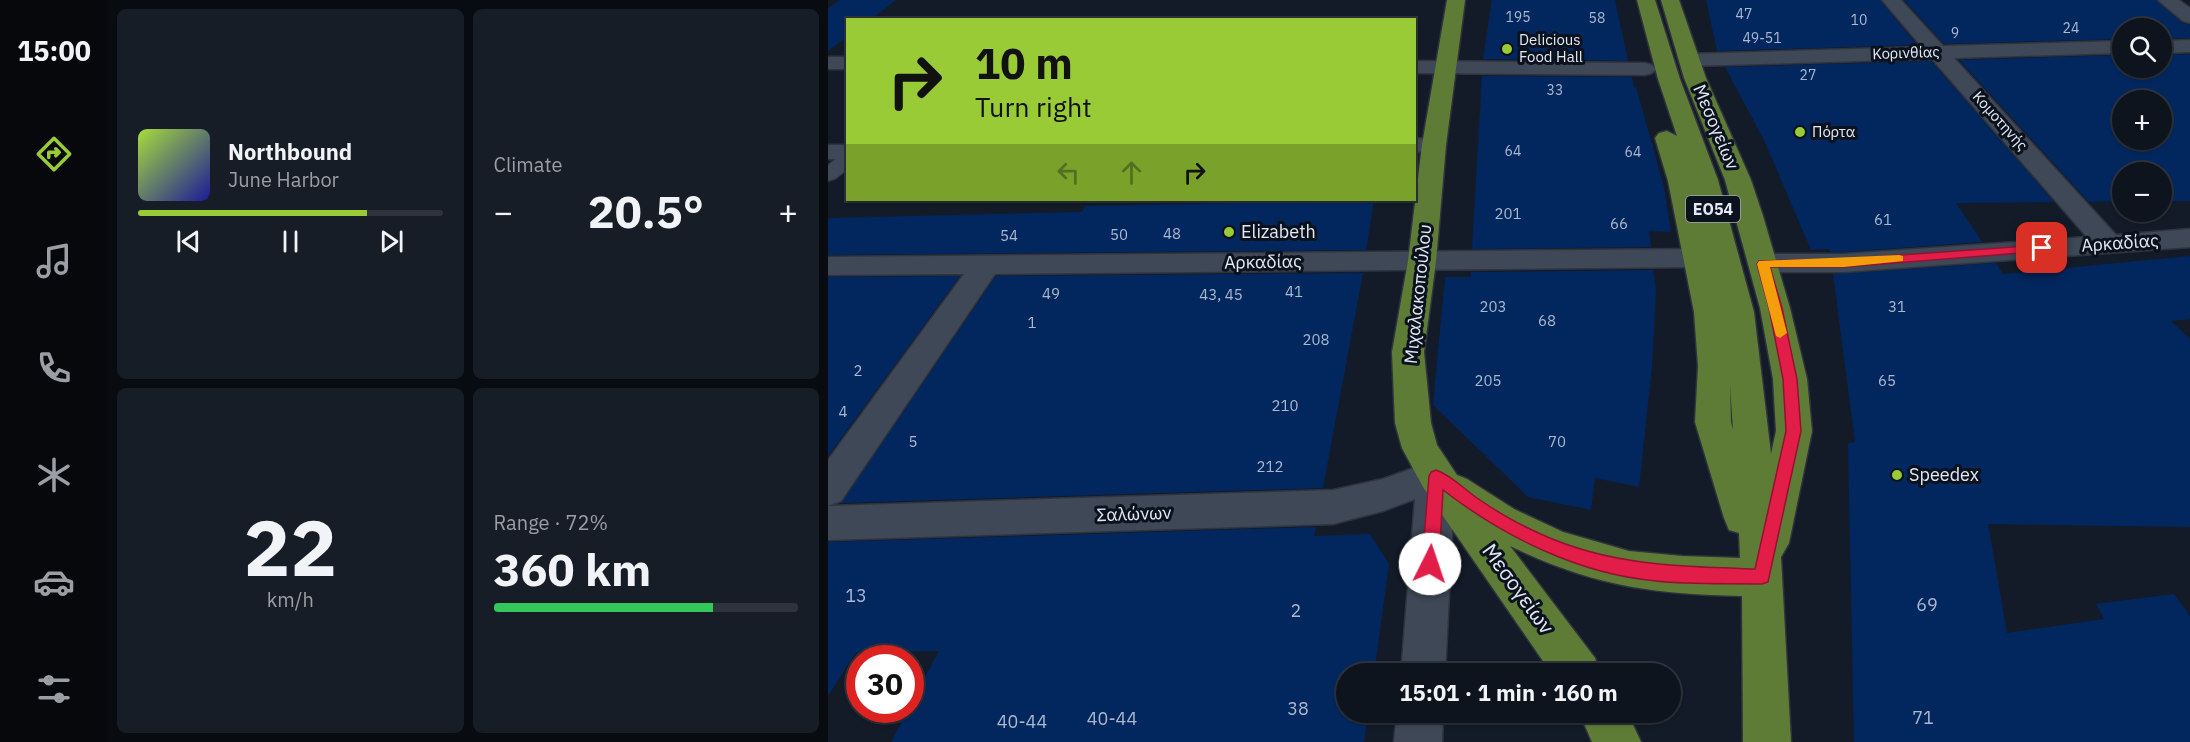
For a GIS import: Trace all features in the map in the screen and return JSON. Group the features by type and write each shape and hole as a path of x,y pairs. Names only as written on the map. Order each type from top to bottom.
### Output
{"main road":[{"name":"Μιχαλακοπούλου","path":"1436,476 1420,448 1413,423 1408,352 1422,261 1424,145 1446,68 1456,0"},
{"name":"ΕΟ54","path":"1628,0 1645,69 1681,181 1710,312 1714,366 1731,424 1762,577 1767,742"},
{"name":"Μεσογείων","path":"1646,0 1669,79 1705,180 1738,312 1746,369 1731,424"},
{"name":"Μεσογείων","path":"1670,0 1689,60 1738,180 1776,308 1790,379 1794,431 1762,577"},
{"name":"Μεσογείων","path":"1436,476 1571,663"},
{"path":"1436,476 1474,505 1524,534 1573,555 1620,568 1656,573 1762,577"},
{"path":"1608,723 1617,742"}],"street":[{"name":"Κομοτηνής","path":"1891,0 2109,243"},
{"path":"2167,0 2190,17"},
{"path":"2172,46 2190,46"},
{"name":"Κορινθίας","path":"1689,60 2112,47"},
{"path":"828,63 846,63"},
{"path":"1416,67 1645,69"},
{"path":"828,152 846,152"},
{"path":"828,175 846,161"},
{"name":"Αρκαδίας","path":"1763,264 1844,263 2190,238"},
{"name":"Αρκαδίας","path":"828,266 1698,258"},
{"path":"828,490 986,265"},
{"path":"1424,663 1436,476"},
{"name":"Σαλώνων","path":"828,523 1333,507 1383,495 1436,476"},
{"path":"1418,742 1419,723"}],"building":[{"path":"840,0 896,0 873,18 846,18 846,38 828,51 828,8"},
{"path":"1492,0 1615,0 1628,61 1483,59"},
{"path":"1706,0 1880,0 1917,45 1717,51"},
{"path":"1904,0 2156,0 2182,23 2190,25 2190,38 2172,39 2172,18 2112,18 2112,39 1944,44"},
{"path":"2190,54 2190,201 2172,201 2172,162 2112,162 2112,201 2089,202 1959,60 2112,55 2112,78 2172,78 2172,55"},
{"path":"1931,61 2054,202 1956,203 1982,242 1844,252 1830,252 1829,249 1811,250 1764,140 1725,67"},
{"path":"1482,76 1632,77 1664,187 1671,232 1649,231 1651,247 1472,249"},
{"path":"1374,201 1366,250 828,255 828,218 1082,212 1085,206"},
{"path":"2190,256 2190,319 2171,321 2190,339 2190,527 1988,524 2007,633 2104,619 2096,604 2174,594 2190,616 2190,742 1854,742 1848,443 1855,442 1833,274 1996,263 2003,274"},
{"path":"1653,270 1656,289 1652,367 1639,487 1595,478 1591,510 1528,497 1433,405 1445,277 1471,277 1471,272"},
{"path":"1363,273 1323,488 841,503 996,276"},
{"path":"960,276 828,456 828,277"},
{"path":"1316,527 1314,536 1370,534 1389,564 1376,663 1336,663 1336,723 1367,723 1364,742 891,742 901,723 924,723 924,678 939,651 924,651 924,645 846,645 846,668 828,696 828,542"}],"slow traffic":[{"path":"1780,333 1776,308 1763,264 1844,263 1899,259"}],"place":[{"name":"Delicious Food Hall","path":"1507,49"},
{"name":"Πόρτα","path":"1800,132"},
{"name":"Elizabeth","path":"1229,232"},
{"name":"Speedex","path":"1897,475"}],"route":[{"path":"1430,564 1436,476 1474,505 1524,534 1573,555 1620,568 1656,573 1762,577 1794,431 1790,379 1776,308 1763,264 1844,263 2042,248"}]}
